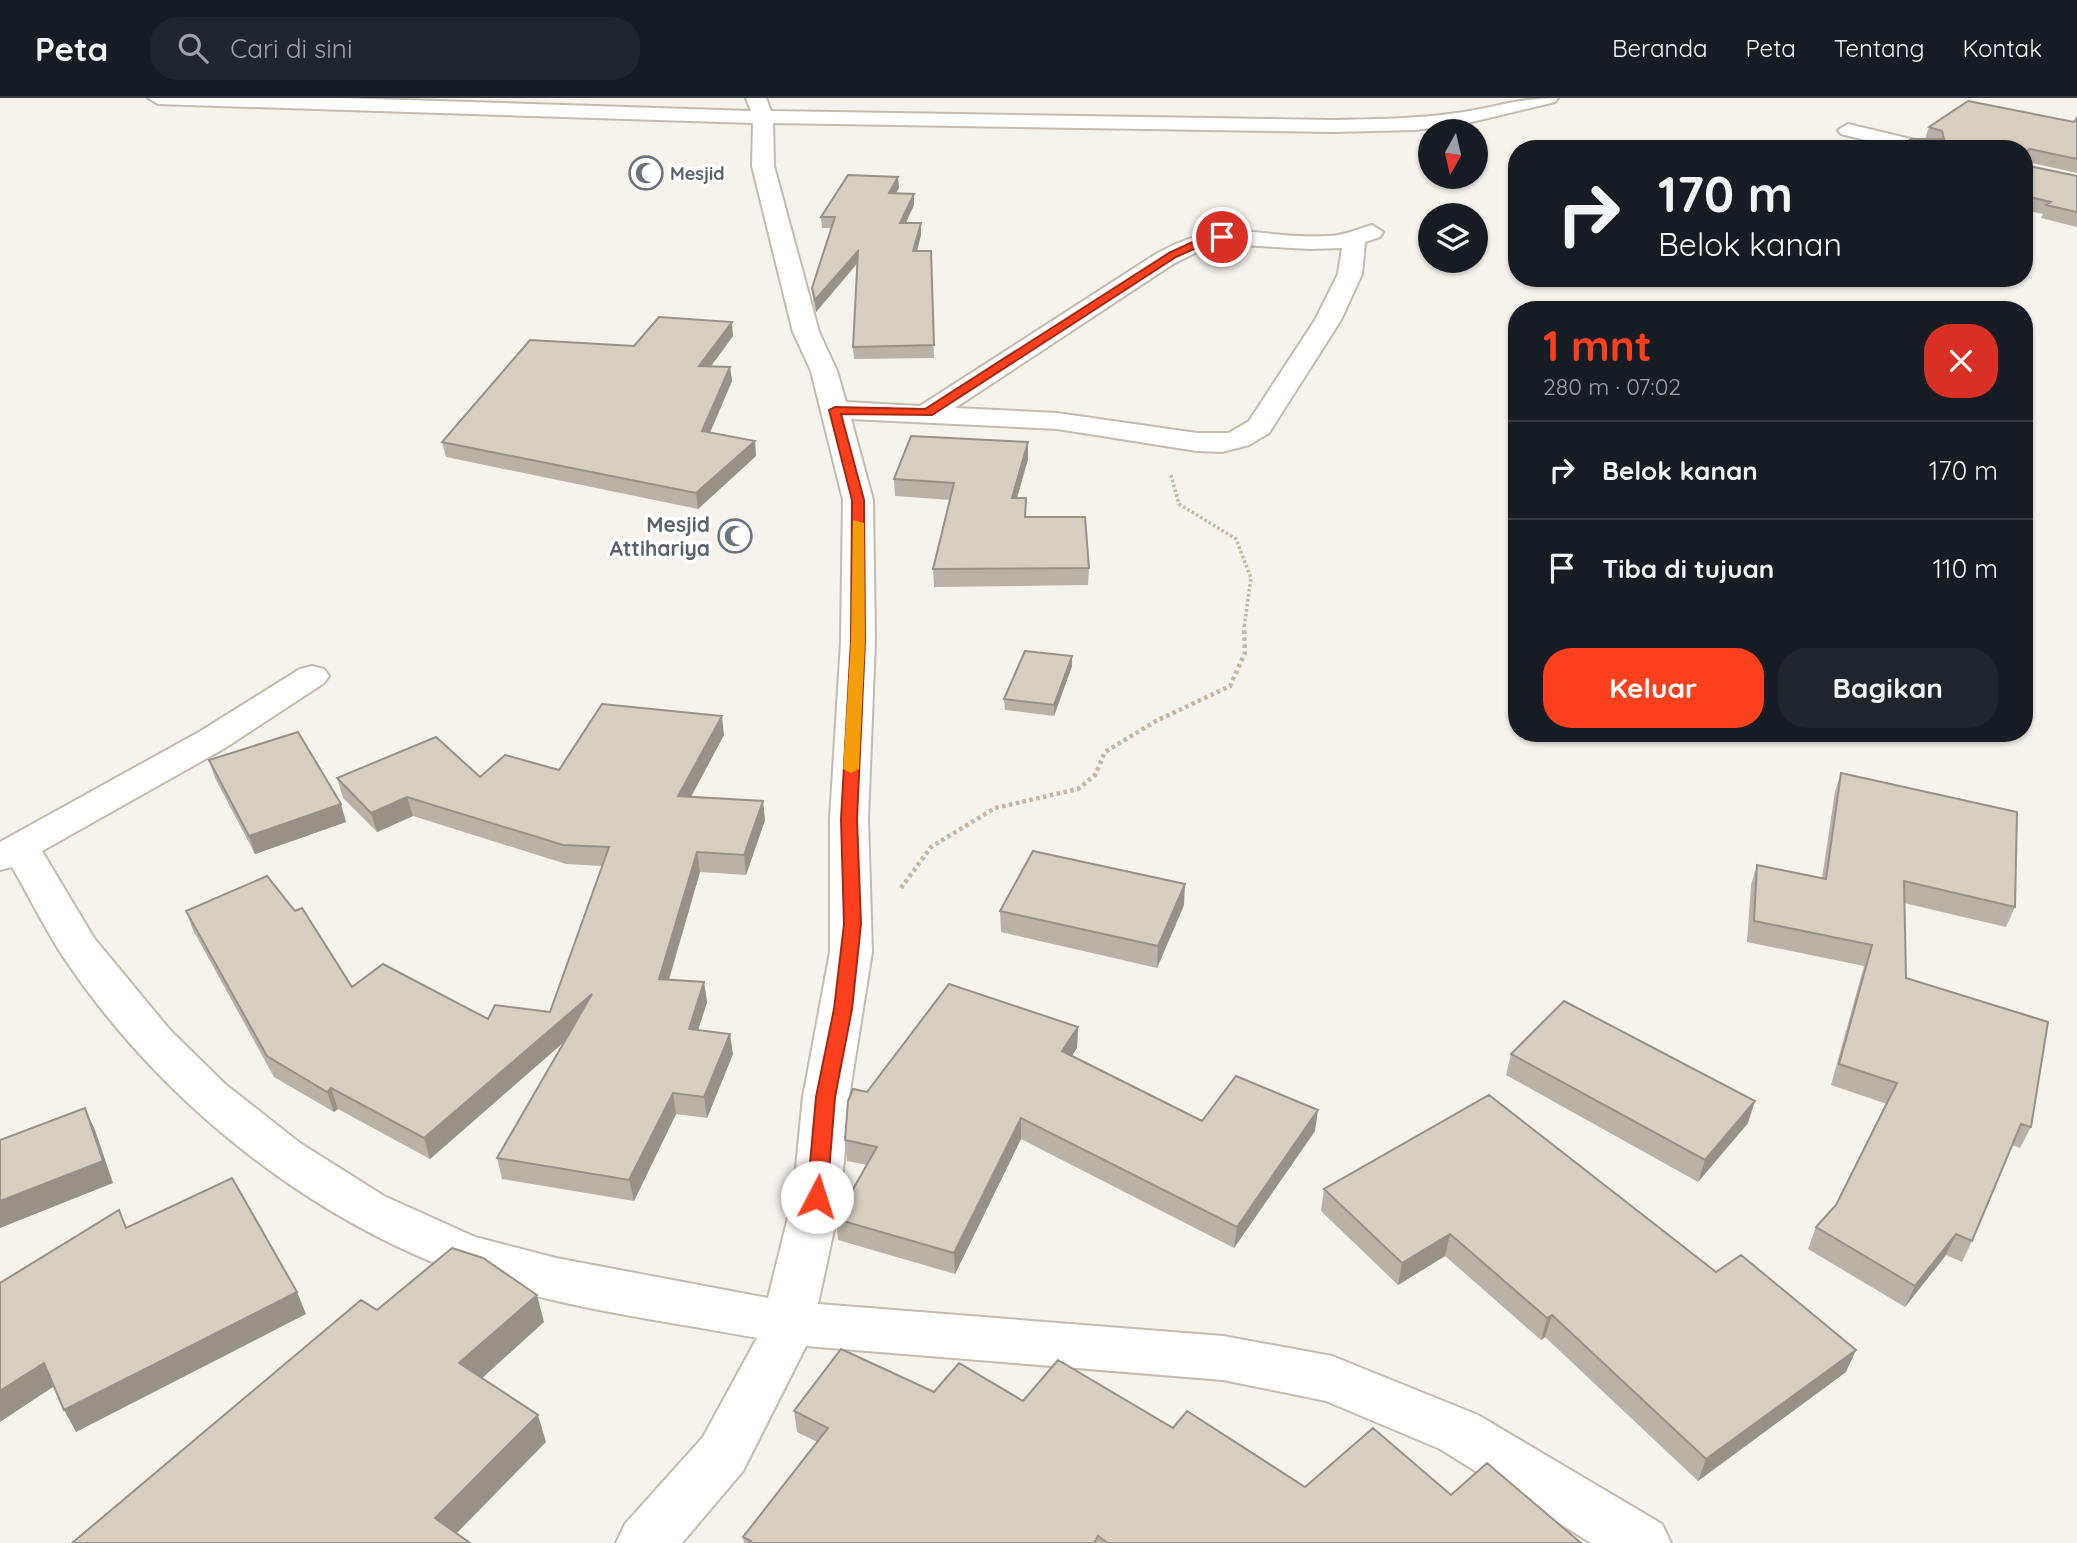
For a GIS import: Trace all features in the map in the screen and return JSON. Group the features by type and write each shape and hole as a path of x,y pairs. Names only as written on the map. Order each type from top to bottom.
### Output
{"street":[{"path":"158,98 759,108 1333,126 1414,124 1460,119 1548,98"},
{"path":"645,1543 723,1454 776,1358 788,1323 817,1197 826,1097 851,953 849,819 858,641 858,500 824,371 806,332 763,166 759,108"},
{"path":"1848,130 1891,140"},
{"path":"835,410 1058,421 1197,442 1222,443 1239,439 1259,427 1341,298 1363,237 1320,245 1222,237 1202,242 1132,279 928,413"},
{"path":"312,677 212,740 10,852 78,947 154,1041 209,1096 272,1147 368,1210 464,1254 556,1279 788,1323 1223,1358 1332,1379 1459,1432 1642,1543"}],"path":[{"path":"851,953 915,872 930,847 995,808 1078,789 1095,775 1105,752 1156,721 1230,686 1245,653 1244,614 1251,578 1236,539 1179,504 1171,473 1197,442"}],"building":[{"path":"1968,101 2074,122 2077,118 2077,159 2033,150 2033,140 1910,140 1944,139 1942,131 1929,127"},
{"path":"2033,167 2077,176 2077,212 2046,205 2051,202 2033,198"},
{"path":"848,175 898,177 889,193 914,194 900,223 921,223 913,251 931,251 934,345 853,347 858,251 815,300 812,288 835,217 821,217"},
{"path":"659,317 732,322 699,366 730,367 702,431 755,441 696,493 442,442 530,340 634,346"},
{"path":"911,436 1028,442 1012,498 1026,498 1025,517 1085,517 1089,568 933,569 954,483 894,479"},
{"path":"1025,651 1072,656 1054,705 1004,699"},
{"path":"602,704 722,716 678,796 763,801 744,855 697,852 659,979 704,982 689,1029 730,1034 704,1097 673,1093 629,1180 497,1158 592,994 424,1138 331,1088 327,1092 267,1056 186,911 267,876 295,911 302,908 352,987 383,964 488,1019 495,1005 550,1012 609,847 563,845 407,797 371,813 337,778 436,737 480,777 505,755 559,770"},
{"path":"298,732 341,804 249,836 209,760"},
{"path":"1841,773 2017,812 2015,907 1904,881 1906,978 2048,1022 2031,1127 2021,1124 1972,1241 1956,1234 1915,1286 1816,1227 1836,1205 1897,1083 1839,1064 1872,945 1754,921 1757,865 1826,879"},
{"path":"1033,851 1185,884 1158,946 1000,911"},
{"path":"949,984 1078,1027 1062,1051 1202,1121 1236,1076 1318,1110 1237,1227 1021,1118 954,1253 836,1219 877,1147 845,1140 848,1101 853,1089 867,1092"},
{"path":"1564,1001 1755,1101 1705,1160 1511,1054"},
{"path":"1489,1095 1716,1272 1741,1255 1856,1350 1706,1459 1552,1315 1547,1318 1450,1234 1402,1263 1324,1189"},
{"path":"85,1108 103,1161 0,1201 0,1140"},
{"path":"232,1178 297,1292 64,1410 44,1363 0,1391 0,1283 119,1210 126,1228"},
{"path":"452,1248 483,1258 537,1295 459,1363 538,1415 435,1518 470,1543 72,1543 361,1300 377,1310"},
{"path":"841,1349 934,1392 959,1363 1023,1401 1058,1360 1173,1428 1187,1411 1305,1487 1373,1428 1451,1495 1487,1463 1581,1543 1108,1543 1098,1536 1094,1543 749,1543 751,1541 743,1537 828,1428 794,1411"}],"slow traffic":[{"path":"851,769 858,641 858,523"}],"place":[{"name":"Mesjid","path":"646,173"},
{"name":"Mesjid Attihariya","path":"735,536"}],"route":[{"path":"817,1197 826,1097 843,1009 852,924 849,819 858,641 858,500 835,410 928,413 1104,300 1132,279 1173,255 1202,242 1222,237"}]}
